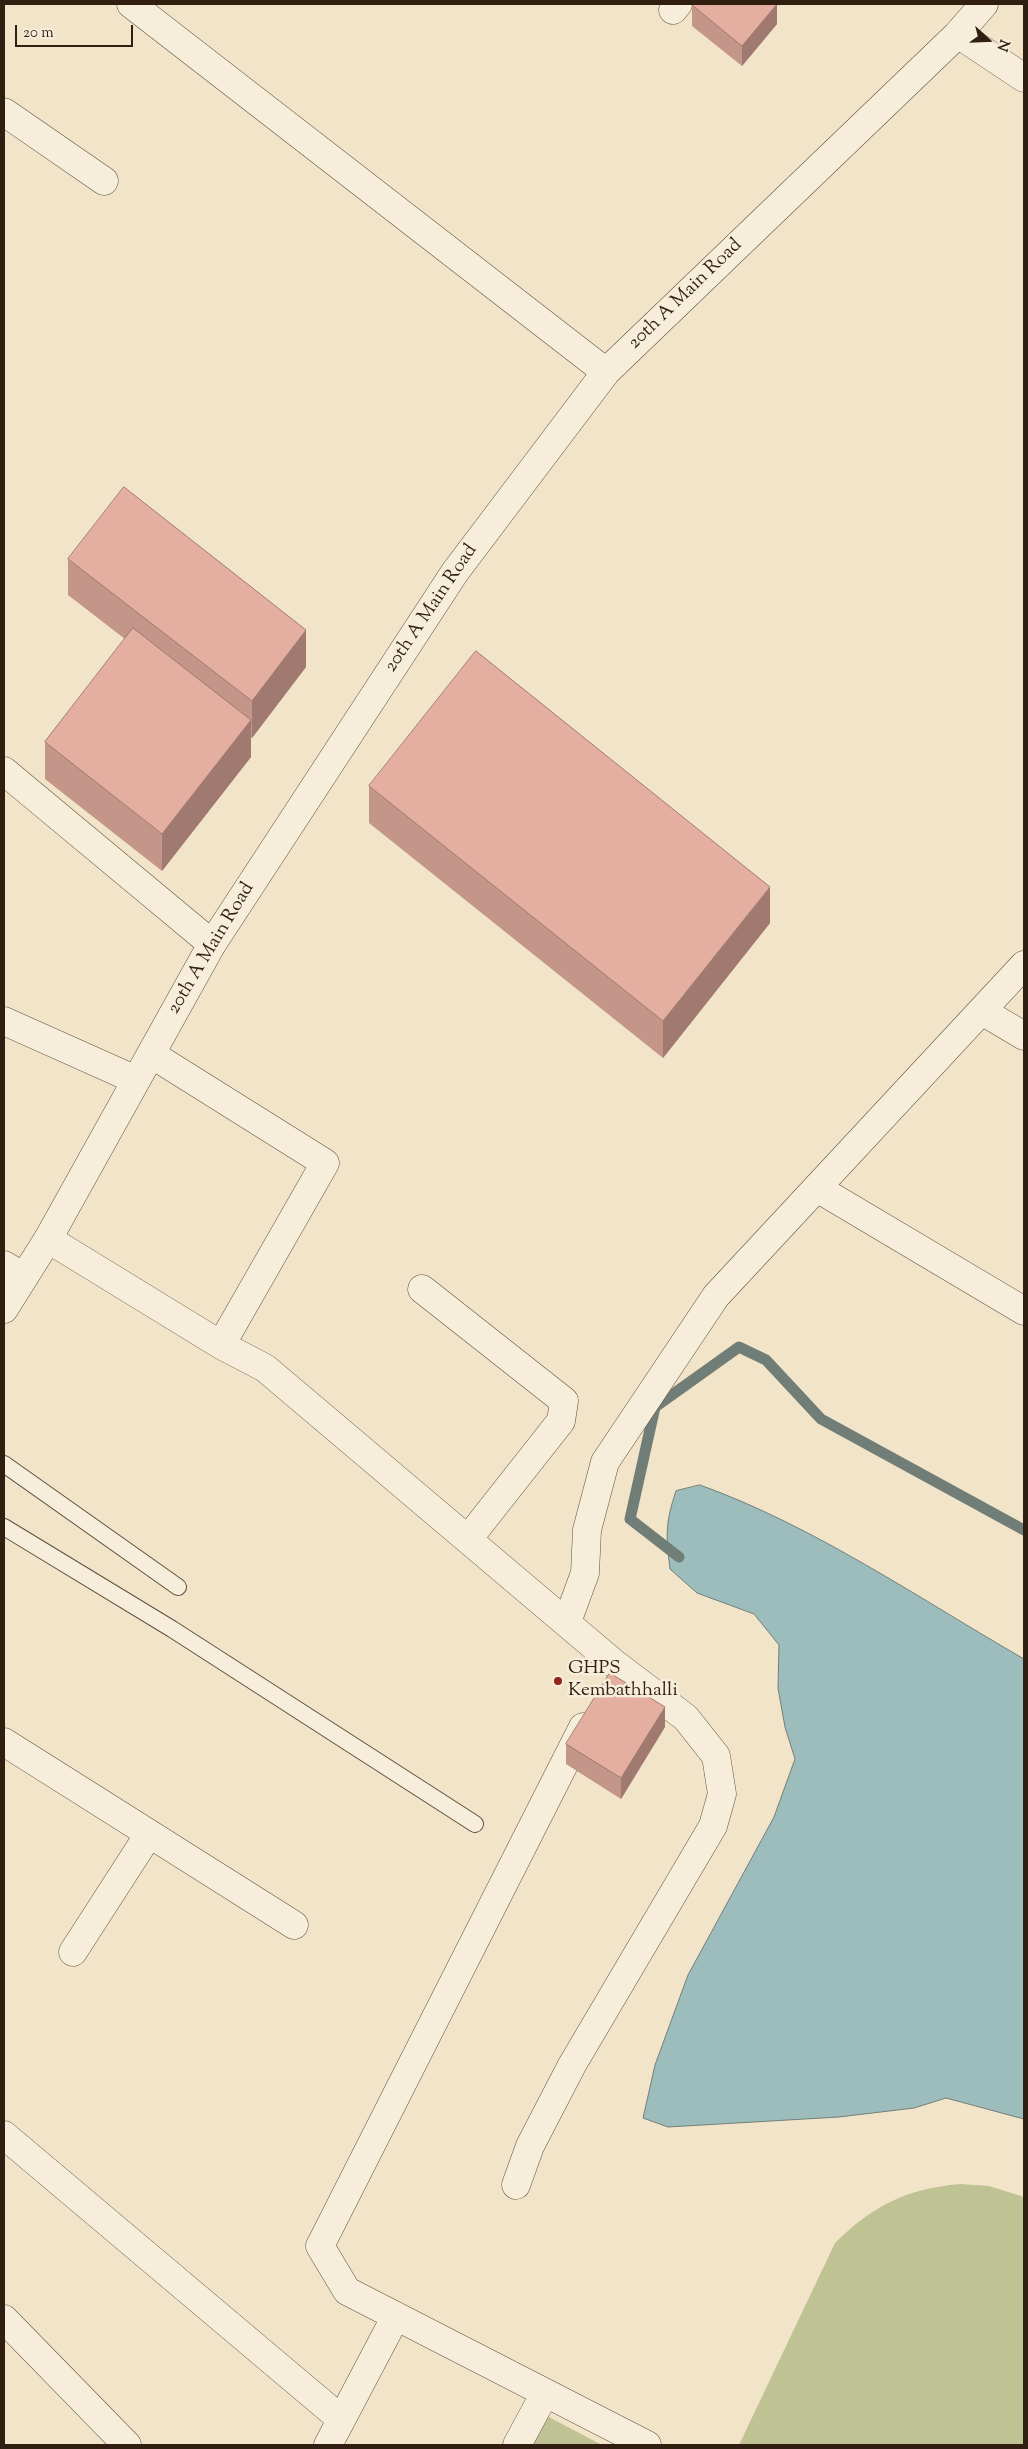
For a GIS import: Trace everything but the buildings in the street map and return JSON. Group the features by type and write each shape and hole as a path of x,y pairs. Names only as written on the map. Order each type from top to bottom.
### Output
{"street":[{"path":"131,4 606,372"},
{"name":"20th A Main Road","path":"4,1309 14,1271 48,1239 212,944 455,572 606,372 958,34 984,4"},
{"path":"958,34 1024,78"},
{"path":"4,112 104,181"},
{"path":"4,771 212,944"},
{"path":"567,1622 585,1573 587,1530 605,1462 716,1296 1024,965"},
{"path":"982,1010 1024,1036"},
{"path":"4,1021 136,1080"},
{"path":"151,1054 325,1163 221,1345"},
{"path":"817,1188 1024,1311"},
{"path":"48,1239 221,1345 264,1368 615,1664 686,1718 716,1756 722,1794 713,1826 572,2065 530,2146 516,2185"},
{"path":"422,1289 564,1401 561,1421 468,1539"},
{"path":"615,1664 320,2246 347,2291 647,2445"},
{"path":"4,1742 294,1925"},
{"path":"73,1952 149,1834"},
{"path":"4,2135 341,2419"},
{"path":"328,2445 396,2316"},
{"path":"4,2319 127,2445"},
{"path":"517,2445 545,2393"}],"lane":[{"path":"4,1464 178,1588"},
{"path":"4,1527 172,1629 475,1824"}],"green space":[{"path":"960,2184 989,2186 1024,2197 1024,2445 739,2445 835,2243 863,2218 892,2201 923,2190"},
{"path":"547,2416 602,2445 531,2445"}],"water":[{"path":"700,1485 784,1521 825,1542 1024,1659 1024,2119 946,2098 914,2108 839,2117 668,2127 643,2118 655,2065 688,1975 774,1817 795,1759 785,1727 778,1688 779,1645 754,1614 697,1593 670,1569 667,1530 676,1491"}],"waterway":[{"path":"679,1557 630,1519 655,1407 739,1347 766,1360 821,1419 1024,1530"}],"place":[{"name":"GHPS Kembathhalli","path":"558,1681"}]}
